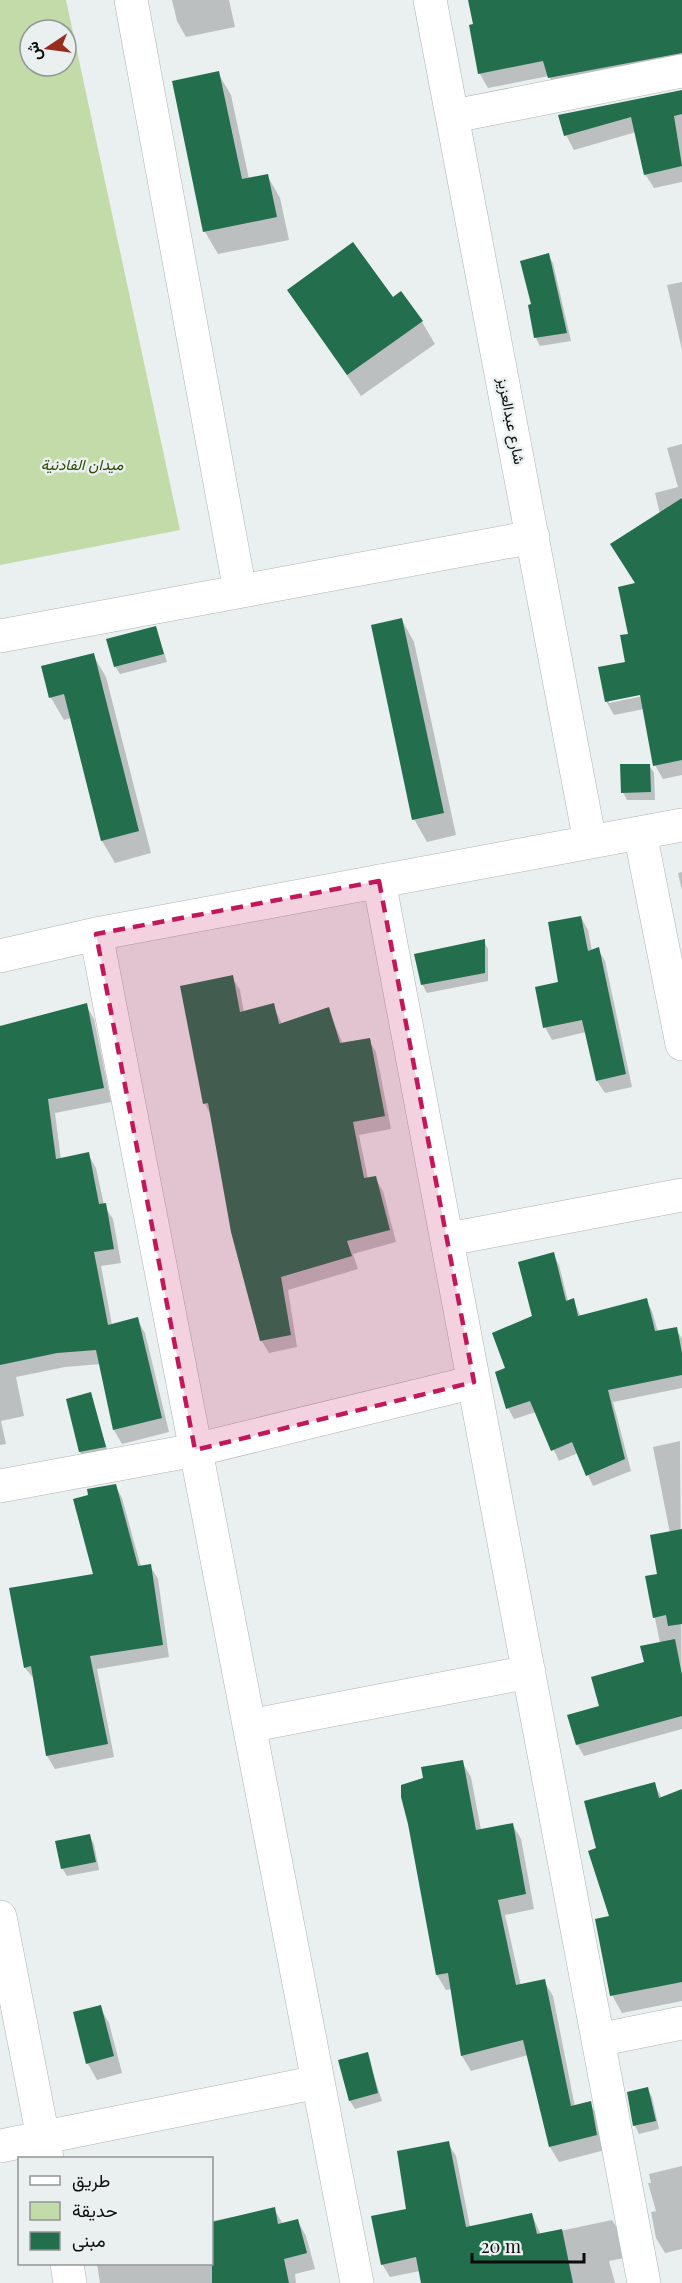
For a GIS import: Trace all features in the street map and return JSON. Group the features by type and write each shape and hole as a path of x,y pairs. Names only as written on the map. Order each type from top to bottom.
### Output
{"street":[{"path":"131,0 240,591"},
{"name":"شارع عبدالعزيز","path":"430,0 454,116 590,842"},
{"path":"454,116 682,71"},
{"path":"0,636 533,537"},
{"path":"0,956 96,934 682,825"},
{"path":"640,833 682,1044"},
{"path":"379,881 644,2283"},
{"path":"96,934 357,2283"},
{"path":"448,1239 682,1196"},
{"path":"0,1486 195,1449 474,1382"},
{"path":"249,1726 529,1672"},
{"path":"0,1917 45,2148"},
{"path":"598,2040 682,2024"},
{"path":"0,2146 45,2148 318,2082"},
{"path":"67,2265 70,2283"}],"highlighted area":[{"path":"379,881 474,1382 195,1450 96,934"}],"green space":[{"name":"ميدان الفادنية","path":"0,0 66,0 70,18 18,18 18,78 78,78 78,56 180,530 0,565"}],"building":[{"path":"468,0 682,0 682,53 548,78 543,61 478,74 469,25 473,24"},
{"path":"219,71 242,179 268,174 277,217 203,232 172,81"},
{"path":"682,90 682,114 674,116 682,166 644,175 631,117 564,136 558,115"},
{"path":"353,242 393,297 401,291 423,321 347,375 287,290"},
{"path":"549,253 567,333 534,338 528,305 531,304 520,261"},
{"path":"682,498 682,760 653,766 640,695 605,702 598,667 625,662 620,635 628,634 618,587 635,583 610,544"},
{"path":"402,618 444,813 412,820 371,625"},
{"path":"156,626 164,654 114,667 106,639"},
{"path":"94,653 139,831 101,841 64,694 49,698 41,666"},
{"path":"620,764 650,764 651,792 621,793"},
{"path":"581,916 588,951 599,947 626,1074 596,1081 582,1020 543,1028 535,987 558,982 548,922"},
{"path":"485,939 485,973 421,985 414,954"},
{"path":"233,975 240,1012 274,1003 279,1024 329,1007 340,1043 370,1038 385,1116 353,1122 364,1178 376,1176 390,1230 347,1241 352,1256 281,1277 291,1335 260,1341 231,1232 208,1103 203,1104 180,986"},
{"path":"87,1003 104,1088 48,1099 56,1159 89,1152 99,1204 106,1203 114,1249 94,1252 108,1325 138,1317 162,1418 113,1430 96,1350 57,1353 0,1365 0,1026"},
{"path":"554,1252 566,1301 574,1298 578,1316 647,1298 655,1331 677,1327 682,1353 682,1375 608,1390 625,1459 586,1476 572,1442 551,1451 530,1401 506,1409 495,1372 505,1368 492,1333 532,1316 518,1262"},
{"path":"91,1392 106,1447 79,1452 66,1399"},
{"path":"116,1484 138,1566 151,1564 163,1645 90,1656 108,1744 46,1756 31,1666 24,1668 9,1588 93,1574 73,1499 88,1495 87,1489"},
{"path":"682,1529 682,1624 668,1626 666,1615 653,1618 645,1576 657,1574 650,1535"},
{"path":"675,1639 682,1675 682,1716 576,1745 567,1715 599,1706 591,1677 644,1662 640,1646"},
{"path":"463,1760 476,1830 513,1823 526,1894 498,1900 516,1985 545,1979 571,2106 591,2101 597,2135 549,2147 523,2040 461,2056 448,1973 436,1975 401,1797 401,1785 423,1778 421,1767"},
{"path":"655,1782 659,1798 682,1789 682,1982 610,1996 595,1919 609,1916 588,1851 596,1848 584,1801"},
{"path":"90,1834 96,1862 61,1869 55,1841"},
{"path":"101,2005 114,2056 86,2064 73,2012"},
{"path":"368,2052 378,2093 349,2101 338,2060"},
{"path":"648,2087 656,2121 633,2126 627,2092"},
{"path":"449,2141 466,2227 532,2213 537,2234 562,2229 573,2283 421,2283 416,2257 381,2265 371,2216 406,2209 397,2151"},
{"path":"275,2207 278,2224 298,2219 307,2253 284,2259 289,2283 212,2283 213,2222"}]}
